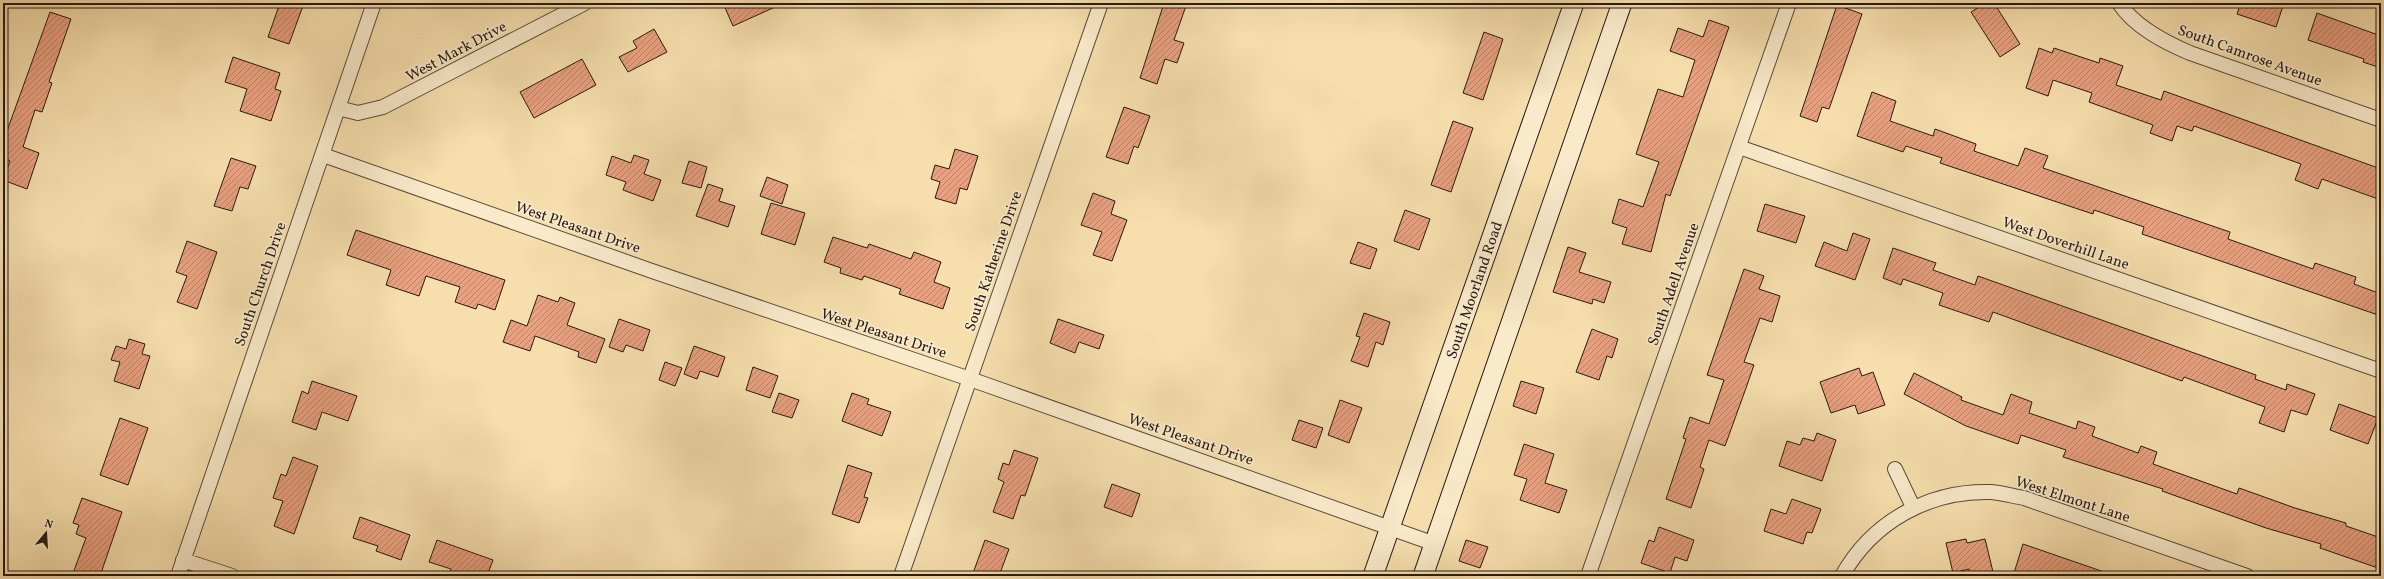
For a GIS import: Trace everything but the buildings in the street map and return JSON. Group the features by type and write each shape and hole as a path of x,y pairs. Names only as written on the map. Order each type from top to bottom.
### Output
{"main road":[{"name":"South Moorland Road","path":"1373,576 1574,3"},
{"path":"1423,576 1622,3"}],"street":[{"name":"South Church Drive","path":"178,576 374,3"},
{"name":"West Mark Drive","path":"338,108 358,113 383,107 585,3"},
{"name":"South Katherine Drive","path":"901,576 1101,3"},
{"name":"South Adell Avenue","path":"1588,576 1789,3"},
{"name":"South Camrose Avenue","path":"2119,3 2142,27 2184,50 2381,120"},
{"name":"West Doverhill Lane","path":"1739,147 2381,371"},
{"name":"West Pleasant Drive","path":"323,155 652,271 970,379 1435,544"},
{"path":"1895,469 1913,507"},
{"name":"West Elmont Lane","path":"1842,576 1848,564 1877,531 1913,507 1943,497 1968,493 1992,492 2024,498 2247,576"},
{"path":"184,560 232,576"}]}
